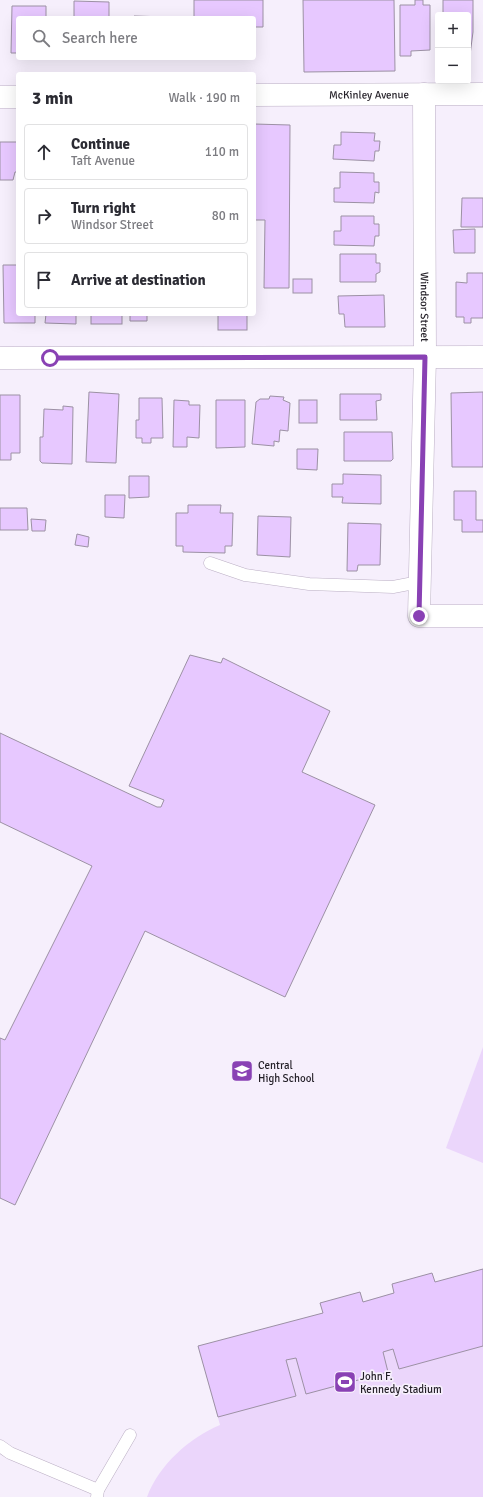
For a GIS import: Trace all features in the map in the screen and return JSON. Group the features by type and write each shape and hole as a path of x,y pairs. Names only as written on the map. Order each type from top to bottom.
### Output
{"street":[{"name":"Windsor Street","path":"424,94 425,357 419,616 483,616"},
{"name":"McKinley Avenue","path":"256,95 483,94"},
{"path":"0,97 16,97"},
{"path":"0,358 483,356"}],"lane":[{"path":"210,563 245,575 309,584 393,587 419,582"},
{"path":"0,1446 10,1453 98,1493 130,1435"}],"shaded area":[{"path":"483,1047 483,1163 446,1148"},
{"name":"John F. Kennedy Stadium","path":"483,1269 483,1497 147,1497 159,1474 176,1454 197,1437 220,1425 198,1346 323,1313 320,1303 360,1292 363,1301 365,1301 394,1293 392,1284 432,1273 435,1282"}],"building":[{"path":"194,0 263,0 263,27 256,27 256,16 194,16"},
{"path":"303,0 394,0 395,71 304,72"},
{"path":"415,0 423,0 423,5 430,5 430,50 411,51 411,56 400,56 400,5 415,5"},
{"path":"443,0 473,0 473,32 471,47 471,12 443,12"},
{"path":"74,1 109,2 109,16 74,16"},
{"path":"12,6 46,6 46,16 16,16 16,53 11,53"},
{"path":"256,124 290,125 289,288 264,288 265,220 256,220"},
{"path":"341,132 375,133 374,141 380,141 379,151 375,151 374,161 333,159 334,145 341,145"},
{"path":"0,142 16,142 16,172 13,180 0,180"},
{"path":"340,172 374,173 374,182 379,182 379,193 375,192 374,203 334,202 334,188 340,188"},
{"path":"462,198 483,198 483,227 461,227"},
{"path":"341,216 374,216 374,224 379,224 379,236 375,236 374,246 334,245 334,231 341,231"},
{"path":"475,229 475,253 454,253 453,230"},
{"path":"340,254 376,254 376,263 380,263 380,272 376,274 376,282 340,282"},
{"path":"3,265 16,265 16,316 35,316 35,323 4,323"},
{"path":"467,273 483,273 483,318 471,318 471,323 464,323 464,317 456,317 456,282 467,283"},
{"path":"293,279 312,279 312,293 293,293"},
{"path":"384,295 385,327 345,327 344,314 339,314 338,296"},
{"path":"46,316 76,316 76,324 45,323"},
{"path":"91,316 122,316 122,324 91,324"},
{"path":"130,316 147,316 147,321 130,321"},
{"path":"218,316 247,316 247,330 218,330"},
{"path":"89,392 119,394 116,463 86,462"},
{"path":"483,392 483,467 452,467 451,393"},
{"path":"340,394 381,394 381,400 376,401 377,420 340,420"},
{"path":"0,395 20,395 20,453 11,453 11,460 0,460"},
{"path":"270,396 284,397 283,400 290,403 288,431 280,430 279,442 274,441 274,446 252,444 256,402 260,399 269,399"},
{"path":"139,398 162,398 163,438 151,438 151,443 142,443 142,438 136,438 136,420 139,420"},
{"path":"174,400 189,401 189,405 200,405 199,438 187,437 187,447 173,447"},
{"path":"216,400 245,400 245,447 216,448"},
{"path":"299,400 317,400 317,423 299,423"},
{"path":"63,406 73,407 72,464 42,463 40,461 40,437 43,437 44,409 63,410"},
{"path":"344,432 392,432 393,459 391,461 344,461"},
{"path":"297,449 318,449 317,470 297,469"},
{"path":"343,474 381,475 381,504 342,503 343,497 332,497 332,484 343,484"},
{"path":"129,476 149,476 149,497 129,498"},
{"path":"454,491 476,491 476,520 483,520 483,532 462,532 462,520 454,520"},
{"path":"105,495 125,495 124,518 105,517"},
{"path":"188,505 221,505 220,513 233,513 232,546 225,546 225,553 183,552 183,546 176,546 176,513 188,513"},
{"path":"0,508 27,508 28,530 0,530"},
{"path":"258,516 291,517 290,557 257,555"},
{"path":"31,519 46,520 45,531 32,531"},
{"path":"348,523 381,524 380,565 358,565 357,571 347,571"},
{"path":"77,534 89,537 88,547 75,545"},
{"path":"190,655 221,663 223,658 330,711 302,772 375,805 285,997 145,931 15,1205 0,1198 0,1038 5,1040 92,866 0,822 0,733 157,807 161,807 164,800 129,786"},
{"path":"483,1269 483,1346 399,1369 393,1349 383,1352 388,1372 306,1394 296,1358 286,1360 296,1396 218,1417 198,1346 323,1313 320,1303 360,1292 363,1302 394,1293 392,1284 432,1273 435,1282"}],"place":[{"name":"Central High School","path":"242,1071"},
{"name":"John F. Kennedy Stadium","path":"345,1382"}],"route":[{"path":"50,358 425,357 419,616"}]}
